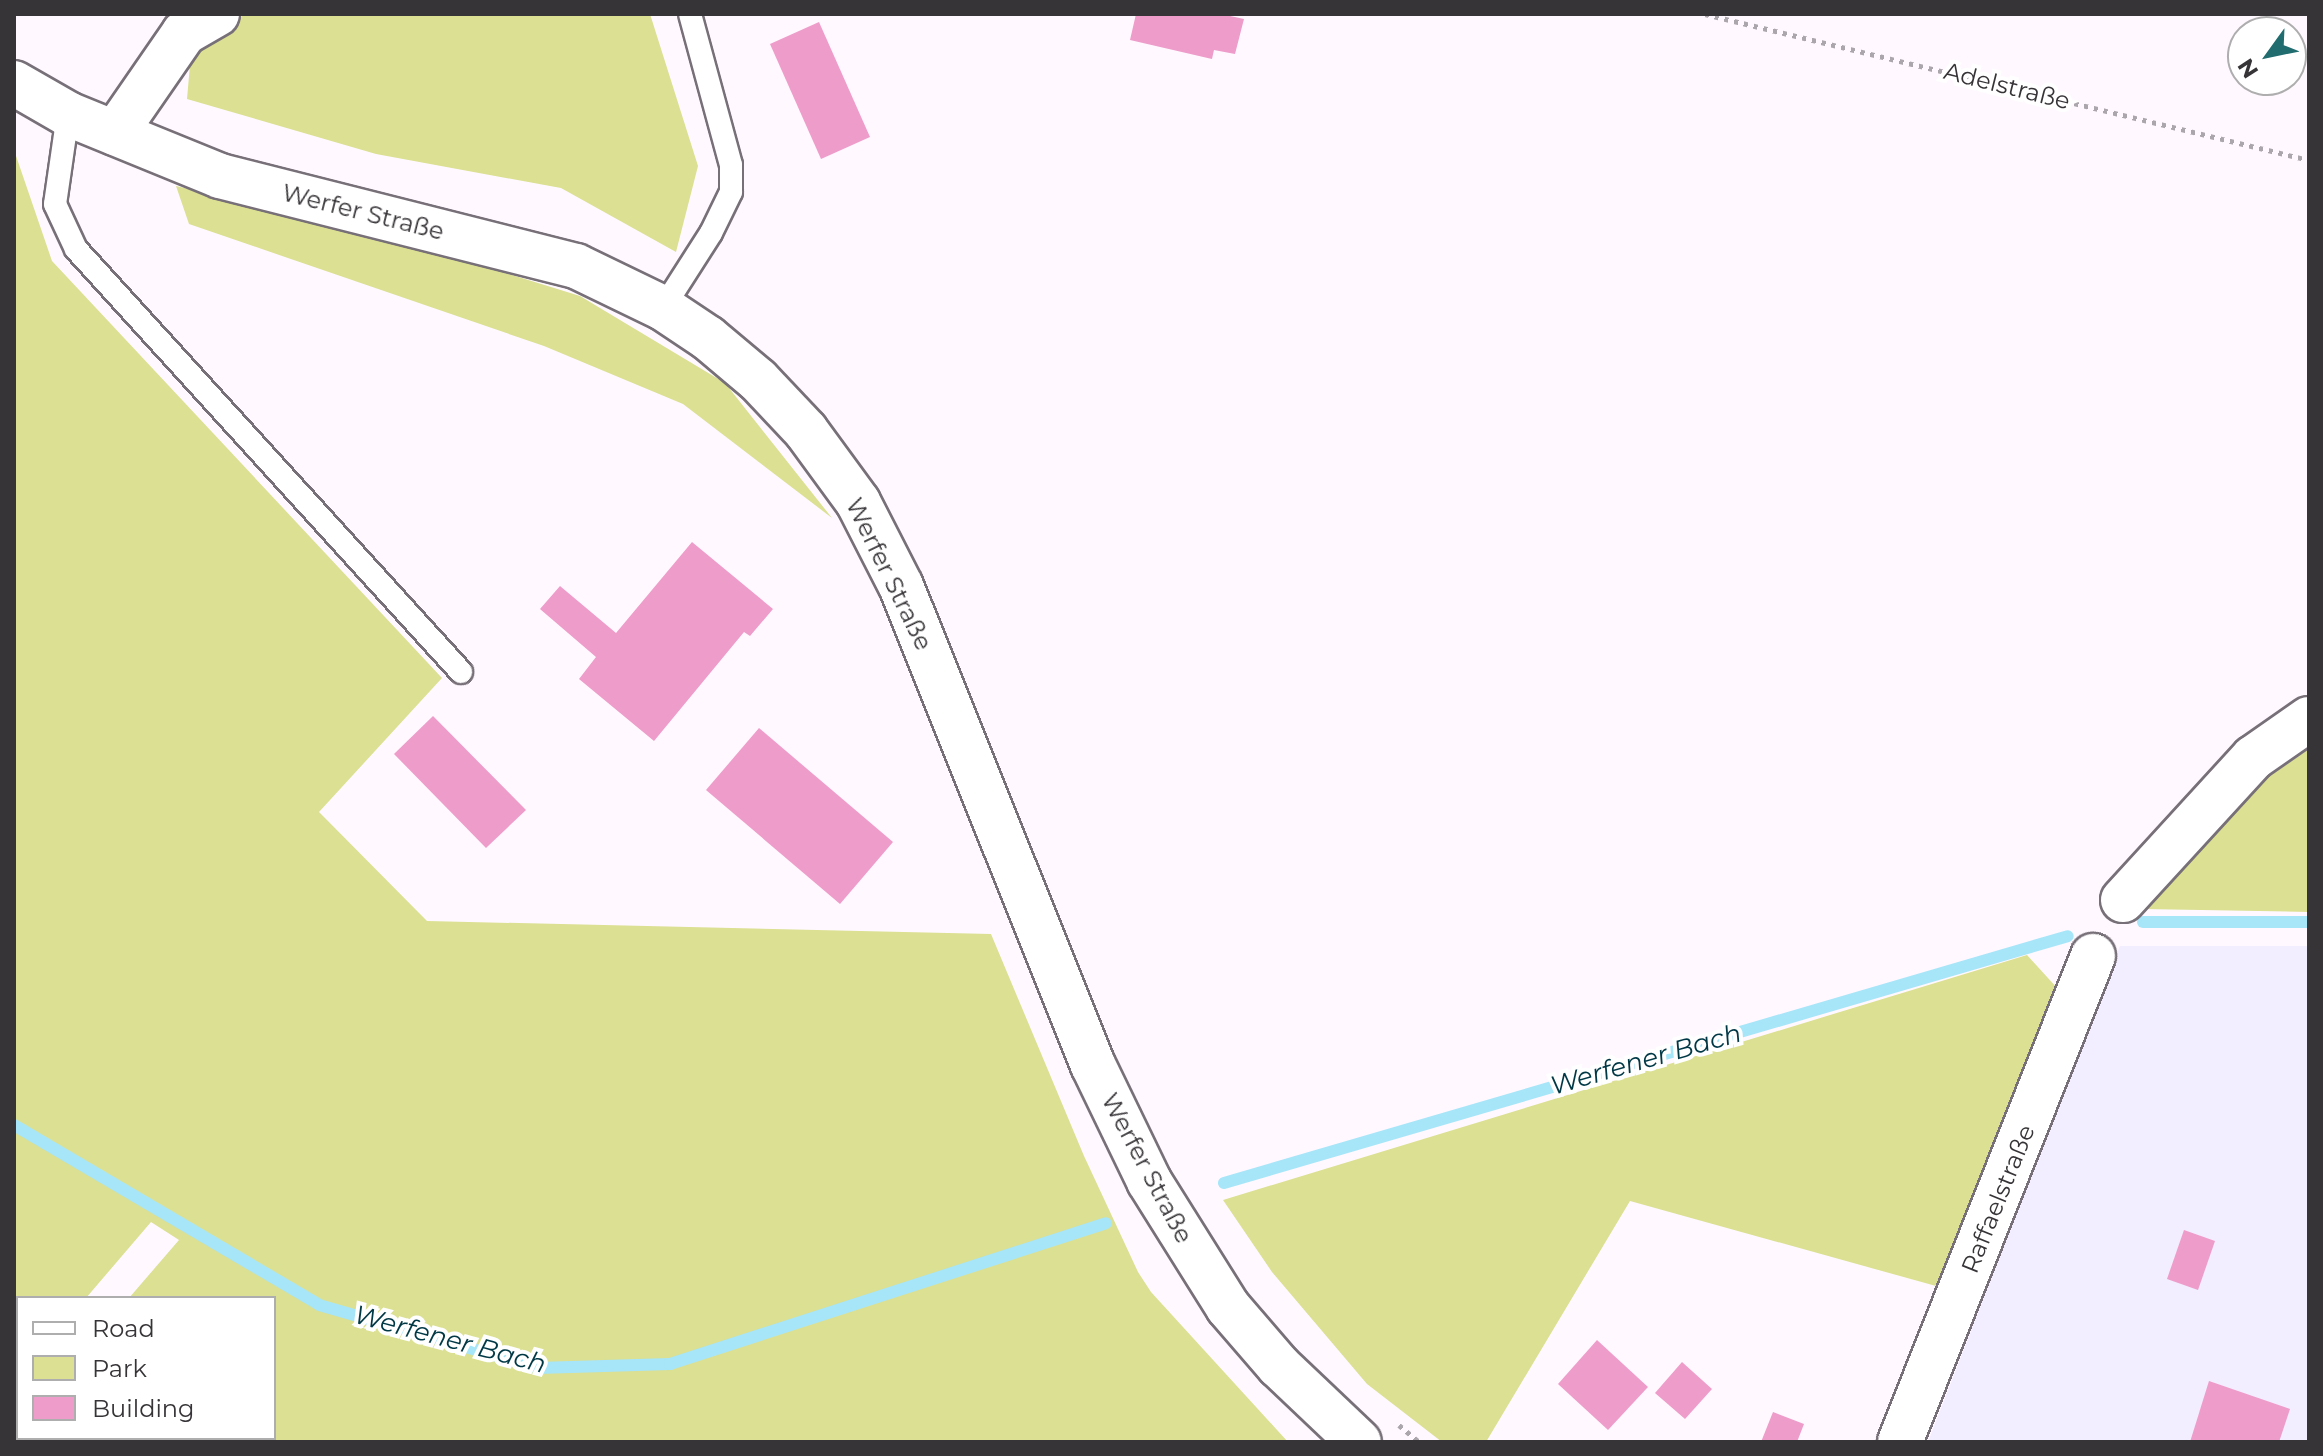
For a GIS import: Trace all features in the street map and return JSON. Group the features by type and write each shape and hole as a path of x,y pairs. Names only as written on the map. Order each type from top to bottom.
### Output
{"street":[{"path":"115,133 184,33 217,14"},
{"name":"Werfer Straße","path":"14,83 68,114 220,176 576,266 663,308 708,338 758,380 806,431 858,502 901,586 1093,1065 1149,1181 1228,1307 1279,1366 1378,1433"},
{"path":"2123,900 2253,758 2309,719"},
{"name":"Raffaelstraße","path":"1900,1442 2093,956"}],"lane":[{"path":"663,308 711,233 731,192 731,165 690,14"},
{"path":"68,114 55,204 76,249 461,672"}],"path":[{"name":"Adelstraße","path":"1705,14 2309,160"},
{"path":"1378,1433 1419,1442"}],"shaded area":[{"path":"2120,946 2309,946 2309,1442 1928,1442"}],"green space":[{"path":"246,14 650,14 698,166 676,252 561,188 376,154 187,99 192,42"},
{"path":"14,150 52,261 442,678 319,812 427,921 991,934 1084,1156 1138,1272 1151,1292 1288,1442 14,1442 16,1434 16,1440 276,1440 276,1296 131,1296 179,1240 151,1222 88,1296 16,1296 14,1382"},
{"path":"176,186 375,233 580,296 725,383 832,518 683,404 544,346 189,224"},
{"path":"2309,749 2309,912 2143,909 2230,803"},
{"path":"2027,955 2058,989 1936,1286 1630,1201 1486,1442 1442,1442 1367,1384 1272,1272 1223,1200"}],"building":[{"path":"1136,14 1221,14 1244,19 1235,54 1214,50 1212,59 1130,40"},
{"path":"819,22 870,137 821,159 770,44"},
{"path":"692,542 773,609 750,636 744,632 654,741 579,679 596,657 540,609 560,586 616,633"},
{"path":"433,716 526,810 486,848 394,754"},
{"path":"759,728 893,842 840,904 706,790"},
{"path":"2184,1230 2215,1241 2198,1290 2167,1279"},
{"path":"1597,1340 1648,1387 1608,1430 1558,1384"},
{"path":"1682,1362 1712,1389 1685,1419 1655,1393"},
{"path":"2209,1381 2290,1409 2279,1442 2190,1442"},
{"path":"1773,1412 1804,1424 1797,1442 1761,1442"}],"waterway":[{"name":"Werfener Bach","path":"2143,922 2309,922"},
{"name":"Werfener Bach","path":"1224,1183 2068,936"},
{"name":"Werfener Bach","path":"14,1125 319,1305 538,1368 670,1364 1106,1223"}]}
